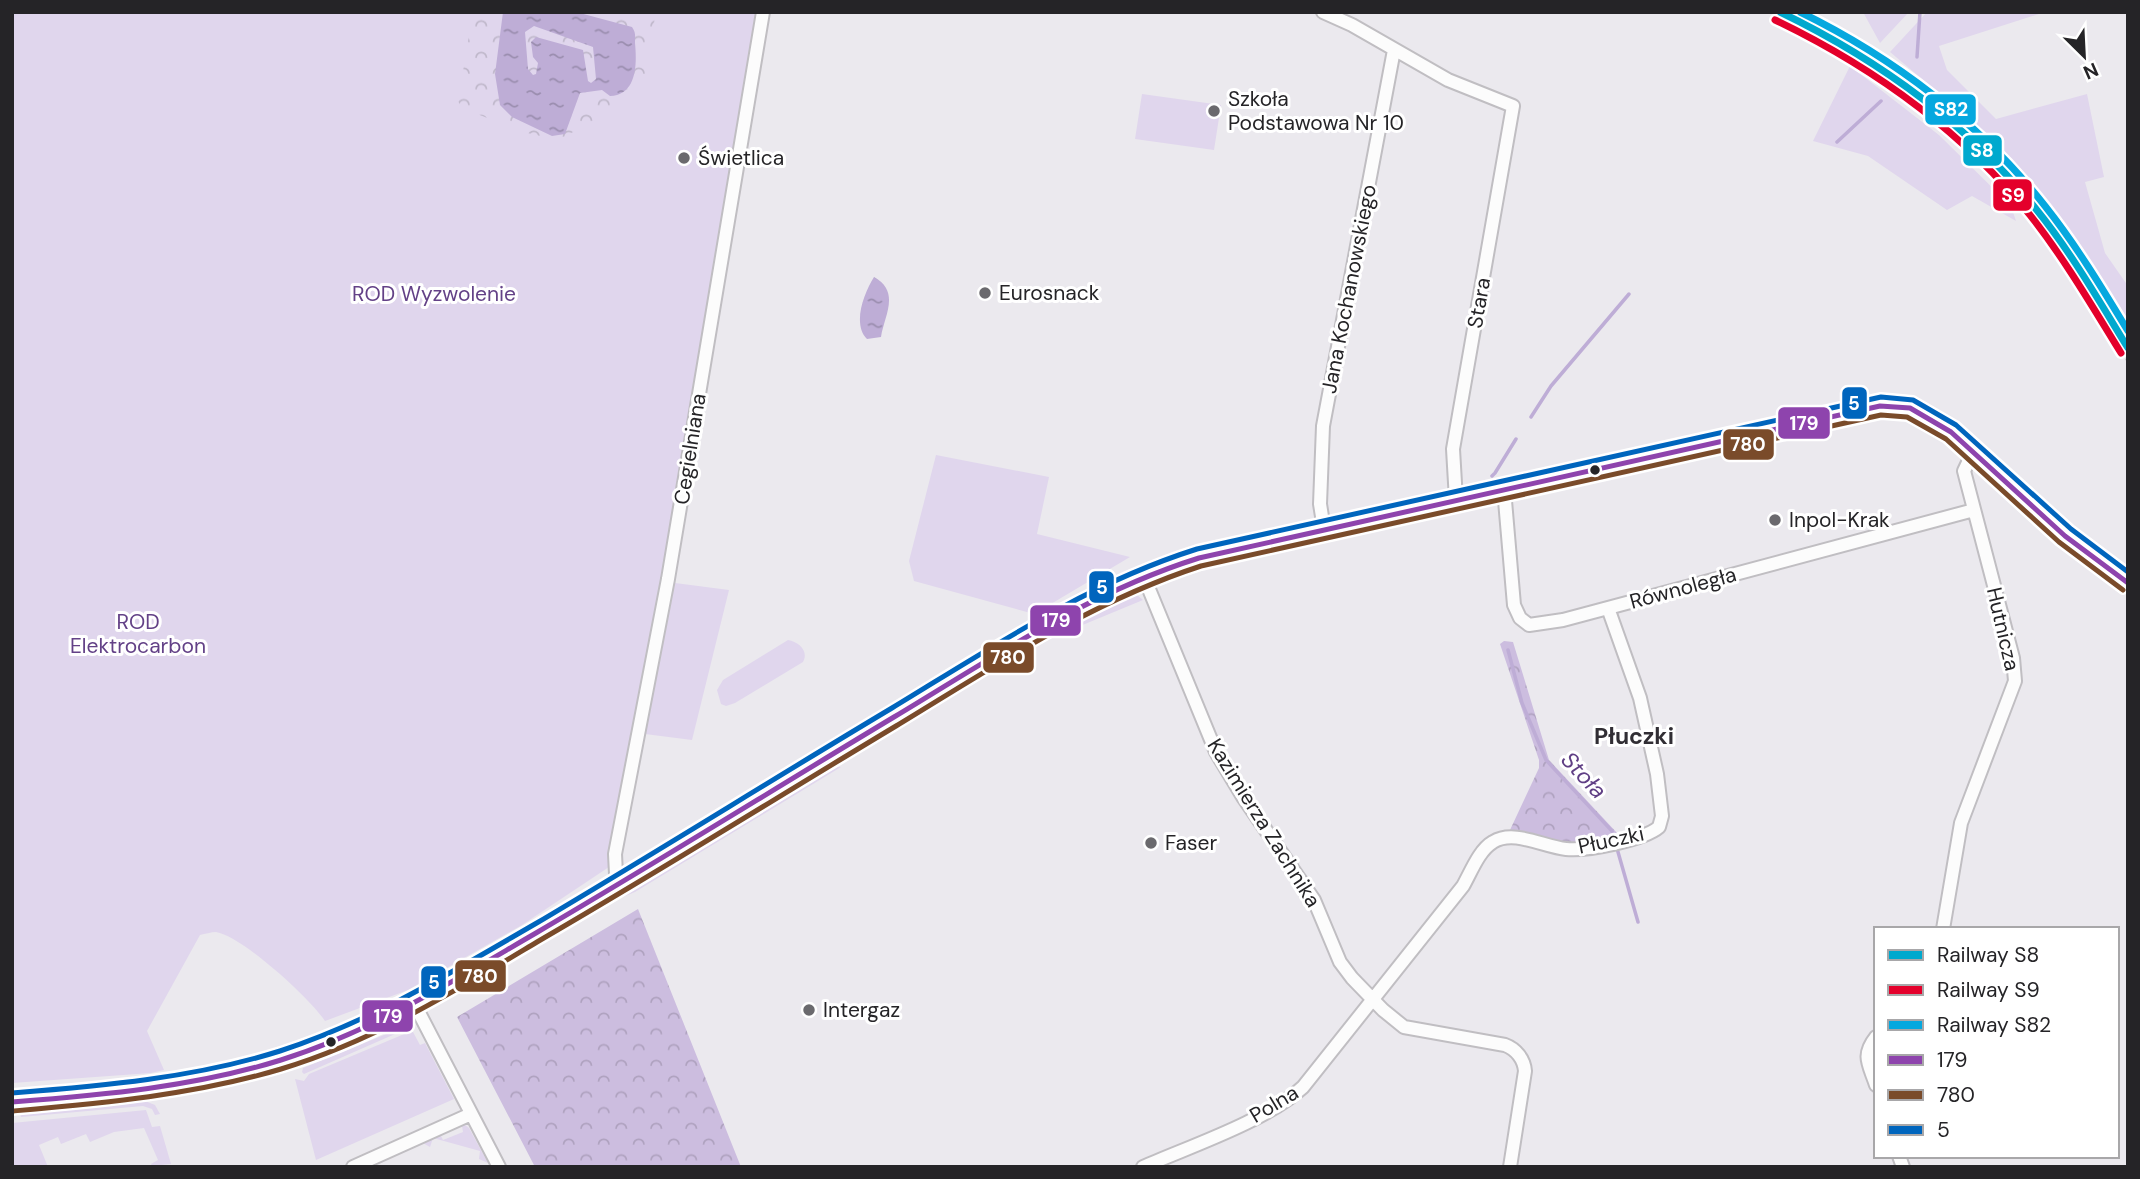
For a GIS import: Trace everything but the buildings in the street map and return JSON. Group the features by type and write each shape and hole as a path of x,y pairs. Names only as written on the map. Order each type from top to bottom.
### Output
{"street":[{"name":"Cegielniana","path":"620,883 616,874 615,854 668,579 763,12"},
{"path":"1323,12 1352,25 1394,50"},
{"name":"Stara","path":"1394,50 1448,80 1513,106 1453,449 1456,500"},
{"name":"Jana Kochanowskiego","path":"1324,529 1320,504 1323,426 1394,50"},
{"path":"12,1102 126,1092 218,1076 320,1047 415,1005 1009,646 1096,599 1144,577 1199,558 1880,406 1905,407 1920,412 1951,432 2065,536 2128,583"},
{"name":"Hutnicza","path":"1943,927 1957,843 1967,803 2015,681 2013,658 1964,471 1973,452"},
{"name":"Równoległa","path":"1504,489 1514,605 1523,621 1529,625 1541,625 1608,608 1973,510"},
{"name":"Kazimierza Zachnika","path":"1144,577 1216,752 1242,797 1314,900 1340,962 1352,978 1404,1027 1505,1045 1520,1057 1525,1071 1510,1167"},
{"name":"Płuczki","path":"1373,999 1493,842 1508,837 1576,850 1614,843 1655,831 1659,827 1662,816 1657,774 1640,698 1608,608"},
{"name":"Polna","path":"1143,1167 1287,1101 1313,1076 1373,999"},
{"path":"415,1005 499,1167"},
{"path":"1874,1039 1867,1048 1867,1058 1874,1079"},
{"path":"353,1167 471,1114"}],"green space":[{"name":"ROD Wyzwolenie","path":"12,12 757,12 679,477 609,867 522,925 408,990 325,1021 291,984 258,956 228,936 216,932 200,935 147,1031 164,1070 12,1083"},
{"path":"473,12 656,12 641,96 558,140 523,132 462,108 458,101"},
{"path":"1863,12 1909,12 1880,43"},
{"path":"1927,12 2045,12 1939,46 1947,70 1996,119 2087,94 2104,177 2085,182 2105,253 2128,286 2128,320 2072,236 2016,166 1976,126 1890,52"},
{"path":"1850,66 1939,135 2011,206 2016,221 1972,196 1947,210 1868,156 1813,141"},
{"path":"1142,94 1221,105 1214,150 1135,139"},
{"path":"936,455 1049,477 1037,534 1130,557 1034,614 914,581 909,561"},
{"path":"675,583 729,590 692,740 645,734"},
{"path":"1128,593 1136,594 1143,600 1056,636 1055,634 1110,601"},
{"path":"788,640 802,648 805,654 803,662 735,703 726,706 721,704 717,690 723,680"},
{"path":"1504,641 1513,642 1549,760 1618,834 1572,845 1536,834 1510,830 1539,768 1539,760 1500,644"},
{"path":"833,766 841,767 635,892 608,903"},
{"path":"638,909 741,1167 535,1167 457,1017"},
{"path":"406,1026 411,1027 304,1074 302,1072 303,1068"},
{"path":"413,1032 420,1045 425,1043 454,1099 316,1160 295,1079 304,1081 309,1074"},
{"path":"145,1101 155,1105 160,1114 155,1115 152,1109 143,1106 21,1117 20,1114"},
{"path":"146,1110 152,1127 160,1126 171,1164 152,1166 151,1164 158,1160 144,1128 114,1132 90,1142 86,1134 61,1144 58,1137 39,1145 48,1167 12,1167 12,1123"},
{"path":"465,1125 488,1163 479,1159 480,1151 433,1138 430,1147 423,1143 424,1139 439,1132 443,1140 463,1132 462,1126"}],"water":[{"path":"503,12 576,12 632,27 635,33 635,69 626,90 610,96 602,90 580,93 565,134 552,136 512,117 500,105 495,74","holes":["534,26 593,47 596,79 591,83 588,81 583,50 536,37 531,42 533,57 538,63 536,74 533,75 528,69 525,32"]},
{"path":"874,277 887,290 889,305 881,337 867,339 860,325 861,308"}],"waterway":[{"name":"Stoła","path":"1917,57 1920,12"},
{"name":"Stoła","path":"1837,142 1881,101"},
{"name":"Stoła","path":"1531,417 1551,386 1629,294"},
{"name":"Stoła","path":"1492,476 1516,439"},
{"name":"Stoła","path":"1508,650 1522,703 1546,760 1612,831 1638,922"}],"railway":[{"path":"2101,304 2128,361"}],"rail line":[{"name":"S8","path":"1780,12 1852,51 1886,73 1919,96 1981,149 2049,225 2128,348"},
{"name":"S82","path":"1800,12 1835,30 1902,72 1964,120 1993,147 2056,221 2128,331"},
{"name":"S9","path":"1775,20 1881,80 1945,128 1975,155 2042,231 2121,353"}],"transit line":[{"name":"5","path":"12,1093 114,1084 215,1068 280,1051 347,1025 411,994 535,924 1040,619 1116,580 1197,549 1881,397 1913,400 1956,425 2071,529 2128,572"},
{"name":"179","path":"12,1102 114,1093 215,1077 281,1060 348,1035 412,1004 536,933 1042,628 1118,589 1199,558 1880,406 1910,408 1951,432 2065,536 2128,583"},
{"name":"780","path":"13,1111 182,1092 281,1069 349,1044 444,996 582,916 1044,637 1120,598 1201,566 1881,415 1907,417 1946,439 2059,542 2123,590"}],"place":[{"name":"Szkoła Podstawowa Nr 10","path":"1214,111"},
{"name":"Świetlica","path":"684,158"},
{"name":"Eurosnack","path":"985,293"},
{"name":"Inpol-Krak","path":"1775,520"},
{"name":"Faser","path":"1151,843"},
{"name":"Intergaz","path":"809,1010"}],"district":[{"name":"Płuczki","path":"1634,736"}],"park label":[{"name":"ROD Elektrocarbon","path":"138,634"}]}
